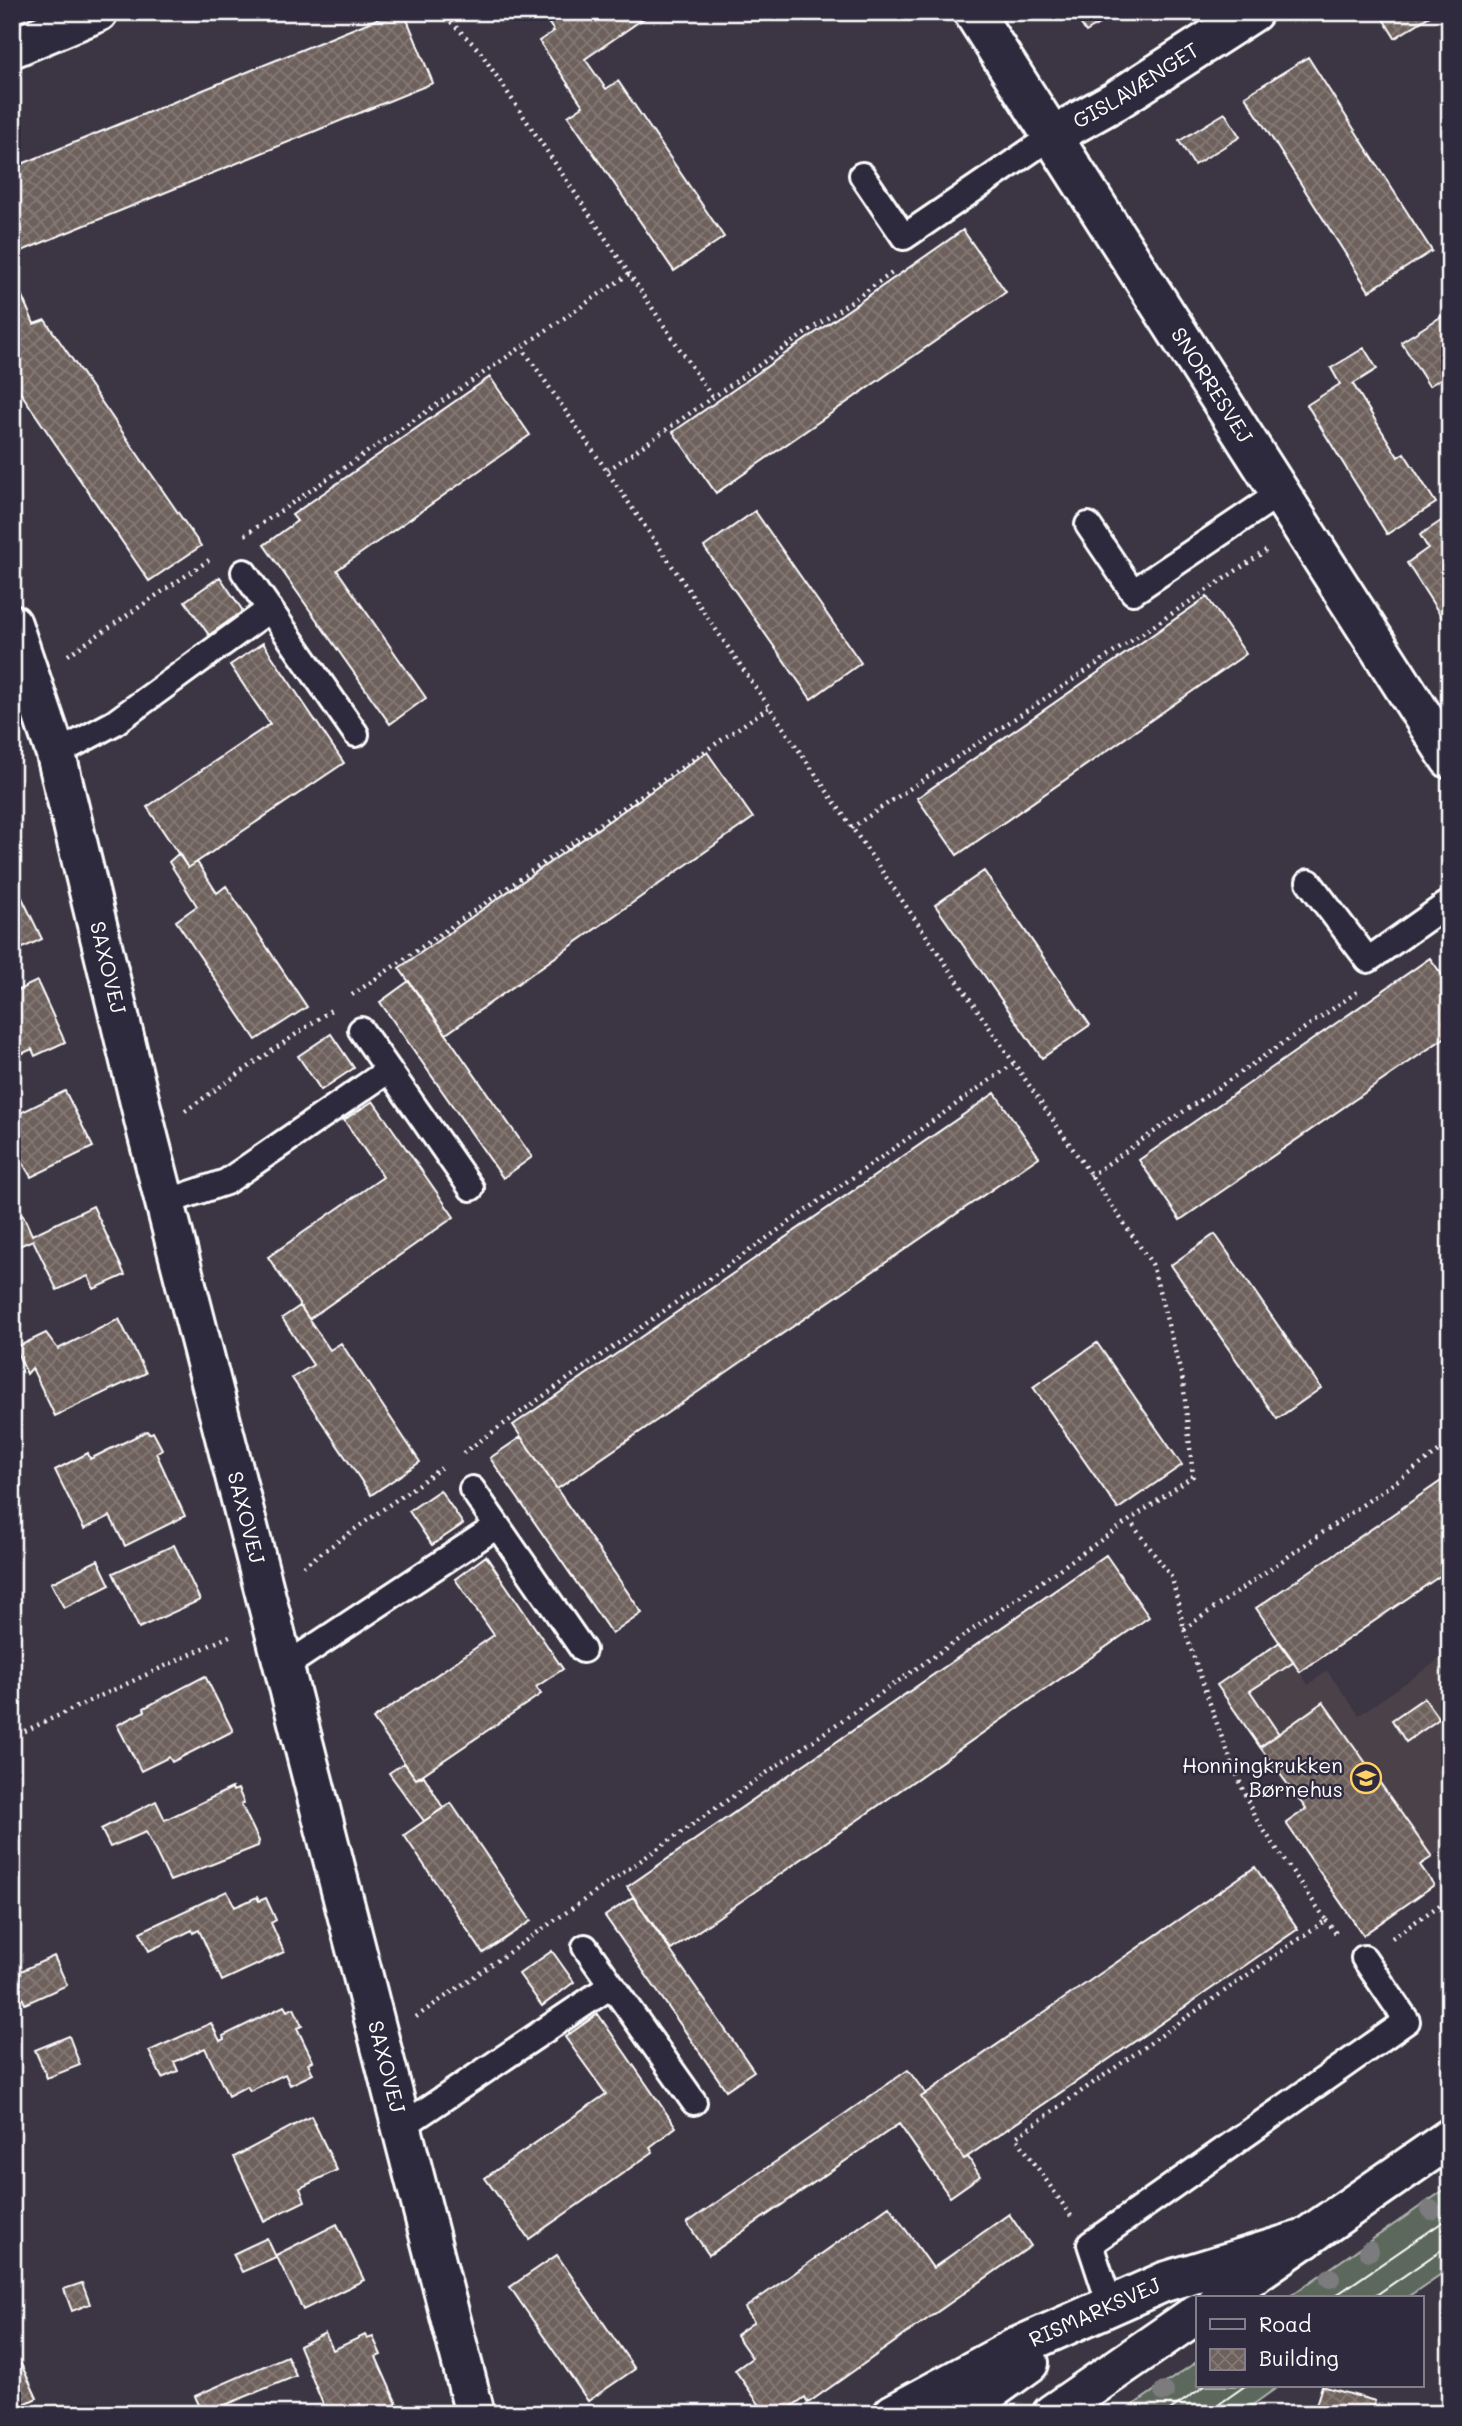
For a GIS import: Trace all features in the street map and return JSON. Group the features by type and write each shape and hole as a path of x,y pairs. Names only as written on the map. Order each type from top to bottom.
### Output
{"street":[{"path":"12,48 98,12"},
{"name":"SNORRESVEJ","path":"973,12 1450,759"},
{"name":"GISLAVÆNGET","path":"1052,136 1115,101 1254,12"},
{"name":"SAXOVEJ","path":"12,624 56,754 149,1136 380,2041 404,2125 475,2414"},
{"name":"RISMARKSVEJ","path":"1222,2296 1450,2138"},
{"name":"RISMARKSVEJ","path":"894,2414 1015,2348 1164,2282 1305,2239"},
{"path":"958,2414 1110,2305"},
{"path":"1052,2414 1196,2314"}],"lane":[{"path":"862,175 904,237 1052,136"},
{"path":"1088,525 1133,592 1280,493"},
{"path":"244,572 356,734"},
{"path":"56,754 114,723 270,609"},
{"path":"1309,882 1368,960 1450,902"},
{"path":"361,1030 471,1188"},
{"path":"166,1202 226,1182 389,1070"},
{"path":"472,1489 583,1650"},
{"path":"284,1667 497,1526"},
{"path":"585,1947 694,2102"},
{"path":"1110,2305 1090,2244 1407,2021 1364,1958"},
{"path":"404,2125 612,1985"}],"path":[{"path":"441,12 479,50 712,397"},
{"path":"608,470 905,264"},
{"path":"239,540 523,349 629,274"},
{"path":"380,2041 1193,1476 1184,1381 1152,1264 523,349"},
{"path":"851,828 1301,527"},
{"path":"32,679 216,555"},
{"path":"149,1136 769,707"},
{"path":"1090,1176 1365,986 1368,960"},
{"path":"456,1458 1013,1064"},
{"path":"1184,1629 1450,1444"},
{"path":"12,1737 268,1605 445,1466"},
{"path":"1090,2244 1016,2137 1326,1920 1254,1816 1222,1738 1184,1629 1172,1578 1130,1521"}],"shaded area":[{"name":"Honningkrukken Børnehus","path":"1450,1652 1450,1844 1420,1865 1434,1885 1363,1935 1286,1823 1305,1809 1260,1747 1279,1734 1250,1691 1294,1662 1308,1685 1327,1671 1359,1715"}],"green space":[{"path":"1450,2186 1450,2268 1409,2296 1290,2296"},
{"path":"1196,2362 1196,2388 1276,2388 1240,2414 1120,2414"}],"building":[{"path":"394,12 404,12 433,83 12,255 12,168"},
{"path":"541,12 653,12 585,59 606,89 618,81 724,237 674,271 568,116 583,106 539,41 554,31"},
{"path":"1073,12 1115,12 1115,14 1086,32"},
{"path":"1436,12 1395,38 1380,14"},
{"path":"1308,57 1432,251 1369,291 1245,96"},
{"path":"1225,113 1240,137 1194,165 1179,141"},
{"path":"963,230 1006,292 716,493 673,432"},
{"path":"12,273 34,324 45,320 201,546 149,581 12,380"},
{"path":"1450,311 1450,373 1429,386 1401,342"},
{"path":"1364,348 1377,369 1353,384 1398,457 1404,453 1436,503 1387,534 1307,405 1340,384 1331,368"},
{"path":"490,377 530,435 337,570 426,698 390,724 264,545 297,521 292,515"},
{"path":"755,511 861,663 811,699 704,547"},
{"path":"1450,515 1450,630 1407,563 1428,548 1420,535"},
{"path":"220,577 243,611 209,635 185,601"},
{"path":"1207,597 1246,654 957,855 917,798"},
{"path":"263,643 344,763 188,868 147,807 270,724 230,665"},
{"path":"707,752 753,818 446,1034 399,968"},
{"path":"179,853 188,868 197,862 217,893 226,886 307,1007 256,1040 176,921 197,906 169,862"},
{"path":"984,871 1090,1025 1042,1058 935,905"},
{"path":"12,877 42,939 12,953"},
{"path":"1430,958 1450,986 1450,1034 1180,1220 1139,1160"},
{"path":"37,981 65,1042 35,1056 32,1049 12,1058 12,993"},
{"path":"409,981 532,1157 503,1178 380,1002"},
{"path":"331,1034 354,1068 321,1090 298,1056"},
{"path":"65,1091 93,1147 31,1177 12,1145 12,1117"},
{"path":"995,1093 1039,1157 557,1489 513,1425"},
{"path":"373,1101 454,1217 309,1319 268,1257 383,1177 344,1120"},
{"path":"93,1206 125,1275 94,1289 88,1276 57,1290 33,1240 12,1249 12,1220 23,1215 32,1235"},
{"path":"1215,1234 1321,1388 1277,1419 1171,1265"},
{"path":"300,1306 330,1350 341,1343 420,1462 371,1495 292,1378 313,1365 282,1318"},
{"path":"119,1319 146,1373 55,1416 32,1368 27,1374 15,1348 46,1333 58,1349"},
{"path":"1097,1343 1182,1465 1118,1509 1033,1387"},
{"path":"147,1431 149,1434 153,1432 162,1449 156,1453 185,1516 125,1546 110,1516 84,1529 55,1470 88,1453 90,1459"},
{"path":"521,1437 642,1613 612,1634 490,1458"},
{"path":"1450,1475 1450,1569 1300,1672 1256,1608"},
{"path":"440,1490 463,1524 432,1545 409,1511"},
{"path":"174,1545 200,1600 139,1628 113,1573"},
{"path":"1106,1555 1149,1617 671,1950 627,1887"},
{"path":"486,1556 563,1669 536,1687 541,1694 416,1779 373,1719 494,1635 455,1579"},
{"path":"98,1560 110,1585 64,1608 51,1583"},
{"path":"1280,1642 1294,1662 1250,1691 1279,1734 1260,1747 1217,1685"},
{"path":"205,1676 233,1731 172,1762 169,1757 141,1771 117,1725"},
{"path":"1424,1698 1439,1719 1406,1742 1392,1720"},
{"path":"1323,1702 1432,1857 1420,1865 1434,1885 1363,1935 1286,1823 1306,1809 1260,1747"},
{"path":"404,1763 416,1779 424,1776 443,1808 424,1821 389,1773"},
{"path":"232,1788 233,1791 238,1789 244,1803 241,1804 259,1841 258,1846 170,1881 146,1832 110,1847 101,1829 156,1801 165,1820"},
{"path":"451,1803 531,1921 483,1953 404,1835"},
{"path":"12,1816 22,1837 19,1838 21,1842 12,1846"},
{"path":"1255,1867 1298,1929 964,2159 921,2097"},
{"path":"227,1891 235,1907 257,1897 259,1901 266,1898 276,1920 271,1923 284,1952 222,1981 199,1930 193,1933 192,1930 149,1951 140,1932"},
{"path":"633,1897 754,2071 726,2090 605,1916"},
{"path":"552,1951 574,1982 542,2006 519,1974"},
{"path":"54,1956 67,1985 25,2004 12,1975"},
{"path":"284,2006 287,2011 294,2008 302,2026 297,2028 313,2061 308,2063 313,2074 290,2085 285,2074 250,2091 247,2086 228,2096 205,2048 174,2062 178,2071 162,2078 149,2051 211,2023 220,2041 224,2039 223,2036"},
{"path":"598,2014 676,2127 650,2147 653,2152 529,2239 485,2178 606,2094 565,2037"},
{"path":"69,2036 80,2065 47,2078 35,2050"},
{"path":"908,2070 926,2094 921,2097 964,2159 968,2157 980,2176 950,2197 899,2124 709,2255 687,2223"},
{"path":"311,2116 337,2170 300,2188 305,2201 264,2221 234,2157"},
{"path":"889,2206 933,2268 1009,2214 1031,2246 808,2403 805,2397 781,2414 766,2414 735,2370 752,2358 736,2335 754,2322 745,2308"},
{"path":"337,2224 364,2280 303,2310 276,2255"},
{"path":"267,2238 276,2257 242,2272 233,2254"},
{"path":"557,2255 635,2369 588,2401 510,2287"},
{"path":"82,2283 90,2304 72,2311 64,2289"},
{"path":"325,2333 333,2350 365,2335 367,2339 373,2337 381,2355 376,2357 397,2404 376,2414 365,2414 360,2404 340,2414 327,2414 299,2346"},
{"path":"287,2356 296,2376 203,2414 195,2396"},
{"path":"21,2364 37,2398 12,2410 12,2368"},
{"path":"1321,2388 1375,2401 1371,2414 1313,2414"}],"tram line":[{"path":"1335,2296 1450,2217"},
{"path":"1375,2296 1450,2244"},
{"path":"1164,2414 1202,2388"},
{"path":"1205,2414 1242,2388"}],"place":[{"name":"Honningkrukken Børnehus","path":"1366,1778"}]}
